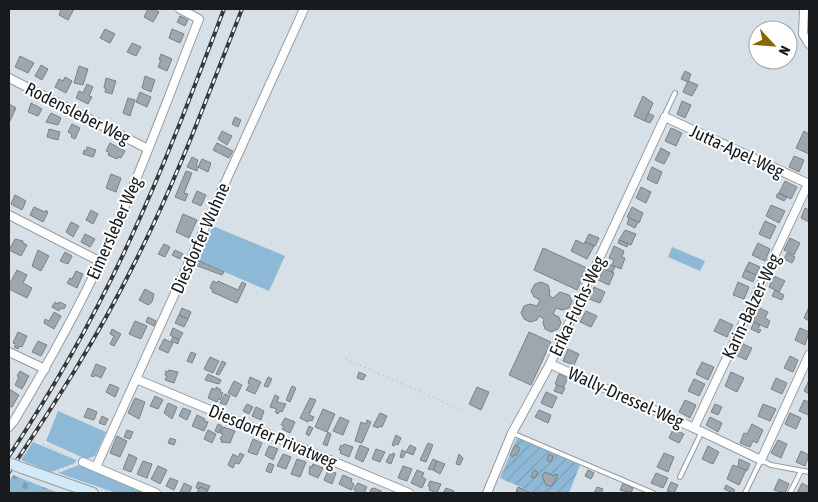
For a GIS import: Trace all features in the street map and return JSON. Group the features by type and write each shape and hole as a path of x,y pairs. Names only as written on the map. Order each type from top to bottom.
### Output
{"main road":[{"path":"9,463 93,493"}],"street":[{"name":"Eimersleber Weg","path":"9,428 45,369 101,262 120,220 199,19 180,9"},
{"name":"Diesdorfer Wuhne","path":"96,467 304,9"},
{"path":"804,9 803,34 809,44"},
{"name":"Rodensleber Weg","path":"9,78 148,149"},
{"name":"Jutta-Apel-Weg","path":"665,117 808,184"},
{"name":"Erika-Fuchs-Weg","path":"487,493 512,433 550,364 665,117"},
{"name":"Karin-Balzer-Weg","path":"698,429 808,184"},
{"path":"9,215 101,262"},
{"path":"9,352 45,369"},
{"path":"761,460 809,355"},
{"name":"Wally-Dressel-Weg","path":"550,364 698,429 761,460"},
{"name":"Diesdorfer Privatweg","path":"136,379 410,493"},
{"path":"79,463 96,467 156,493"}],"lane":[{"path":"665,117 675,92"},
{"name":"Wally-Dressel-Weg","path":"680,477 698,429"},
{"path":"512,433 653,493"},
{"path":"745,493 761,460"},
{"name":"Wally-Dressel-Weg","path":"761,460 771,465 809,472"},
{"path":"790,493 801,471"}],"path":[{"path":"346,360 463,411"},
{"path":"43,444 79,463"},
{"path":"56,472 79,463"}],"green space":[{"path":"213,226 285,256 269,291 197,260"},
{"path":"672,247 705,261 700,271 668,257"},
{"path":"58,411 106,432 95,456 86,459 46,441"},
{"path":"517,438 580,465 569,493 534,493 500,478"},
{"path":"33,442 76,460 75,463 51,472 21,460"},
{"path":"79,465 147,493 116,493 58,473"},
{"path":"13,475 61,493 9,493 9,481"}],"building":[{"path":"61,9 74,9 68,20 59,15"},
{"path":"148,9 159,12 153,22 144,17"},
{"path":"180,16 188,20 185,26 177,22"},
{"path":"105,29 115,34 110,43 100,38"},
{"path":"172,29 184,34 180,43 169,38"},
{"path":"132,43 141,47 136,56 127,52"},
{"path":"161,54 172,59 167,71 158,67"},
{"path":"20,56 34,63 28,73 15,67"},
{"path":"41,65 48,69 42,80 35,76"},
{"path":"79,66 88,69 83,85 74,83"},
{"path":"685,71 691,74 688,82 681,79"},
{"path":"145,76 155,80 151,92 142,88"},
{"path":"65,77 72,81 66,93 55,87 59,79 63,81"},
{"path":"106,78 116,81 112,94 105,92"},
{"path":"688,81 698,85 692,96 683,92"},
{"path":"87,84 93,87 89,96 92,97 88,104 76,98 79,91 83,93"},
{"path":"140,92 151,97 147,107 136,102"},
{"path":"643,96 653,103 645,121 634,116"},
{"path":"128,98 135,100 130,116 123,113"},
{"path":"682,101 691,105 685,118 677,114"},
{"path":"31,103 42,109 38,116 28,112"},
{"path":"9,104 16,108 10,121 9,120"},
{"path":"51,113 61,118 58,125 46,122"},
{"path":"648,113 654,116 650,123 645,121"},
{"path":"235,117 241,120 238,127 232,124"},
{"path":"72,124 80,128 75,139 68,132"},
{"path":"671,128 682,133 676,146 665,141"},
{"path":"49,129 60,132 58,140 47,137"},
{"path":"222,131 232,136 227,145 218,139"},
{"path":"804,131 809,134 809,154 796,148"},
{"path":"110,143 125,151 121,158 118,157 117,159 108,155 109,152 106,151"},
{"path":"217,143 233,151 229,158 213,150"},
{"path":"87,147 96,150 93,157 83,154"},
{"path":"661,148 670,153 664,164 655,160"},
{"path":"794,156 804,160 799,172 789,167"},
{"path":"192,157 198,160 197,171 187,167"},
{"path":"202,159 211,163 208,172 198,167"},
{"path":"652,167 662,172 657,184 647,179"},
{"path":"186,171 192,173 184,193 188,194 185,201 175,197"},
{"path":"111,174 121,178 116,192 106,188"},
{"path":"785,181 797,187 791,199 779,193"},
{"path":"641,187 651,192 646,203 636,198"},
{"path":"197,191 206,195 201,206 192,202"},
{"path":"778,193 787,197 784,201 776,197"},
{"path":"15,195 26,201 22,210 11,204"},
{"path":"771,205 785,211 779,223 766,216"},
{"path":"34,207 48,212 43,222 30,215"},
{"path":"632,207 643,213 639,223 627,217"},
{"path":"805,208 809,210 809,222 801,218"},
{"path":"91,210 98,214 93,224 86,220"},
{"path":"183,214 197,220 189,238 176,232"},
{"path":"629,218 638,222 635,228 627,224"},
{"path":"765,221 776,226 770,239 759,234"},
{"path":"71,222 79,226 73,237 66,232"},
{"path":"625,230 636,234 631,245 619,240"},
{"path":"85,234 95,239 90,247 81,242"},
{"path":"589,234 599,238 595,246 585,242"},
{"path":"790,238 800,243 794,255 784,250"},
{"path":"15,239 23,241 27,245 21,256 9,250"},
{"path":"576,240 594,246 587,259 571,251"},
{"path":"619,240 628,244 627,247 618,243"},
{"path":"758,243 770,249 765,261 752,255"},
{"path":"164,244 170,247 165,257 158,254"},
{"path":"614,246 624,251 622,257 625,258 621,269 612,265 614,260 609,258"},
{"path":"543,248 587,268 577,290 534,270"},
{"path":"38,250 49,256 41,271 32,266"},
{"path":"175,250 183,254 180,259 172,255"},
{"path":"65,252 72,256 68,264 60,261"},
{"path":"787,253 795,257 792,263 784,259"},
{"path":"197,260 224,272 222,275 195,265"},
{"path":"749,262 760,267 756,275 745,270"},
{"path":"606,263 615,267 612,273 604,269"},
{"path":"604,269 614,273 609,285 598,280"},
{"path":"17,270 27,275 23,283 32,288 27,298 9,289 9,285"},
{"path":"745,270 756,275 753,282 742,277"},
{"path":"76,271 83,274 77,288 67,283 70,278 72,279"},
{"path":"774,276 785,281 779,292 769,287"},
{"path":"213,281 217,283 218,281 238,290 242,282 246,284 237,303 212,292 213,290 210,288"},
{"path":"541,282 548,285 549,295 553,298 560,292 569,295 572,301 569,308 562,310 556,308 553,314 559,317 561,323 558,329 551,332 545,329 544,319 539,316 537,320 530,322 524,319 521,313 524,306 530,304 537,306 540,300 534,297 531,291 535,284"},
{"path":"738,282 749,287 744,299 733,295"},
{"path":"594,287 605,292 600,303 589,299"},
{"path":"145,289 154,294 152,302 148,305 139,300"},
{"path":"775,290 784,295 782,300 772,296"},
{"path":"55,302 66,305 64,309 61,308 59,311 52,307"},
{"path":"758,307 768,312 765,318 770,321 767,328 752,321"},
{"path":"809,307 809,321 804,318"},
{"path":"182,308 191,312 188,319 179,315"},
{"path":"586,311 597,316 591,327 580,322"},
{"path":"54,312 61,316 54,329 44,323 45,319 49,321"},
{"path":"179,315 188,319 184,327 175,323"},
{"path":"148,317 156,321 154,326 146,322"},
{"path":"720,319 733,325 727,337 714,331"},
{"path":"135,321 147,326 141,339 129,334"},
{"path":"754,322 760,325 758,329 761,330 759,333 751,329"},
{"path":"173,328 183,333 179,340 170,335"},
{"path":"800,328 809,332 805,345 795,340"},
{"path":"112,329 121,334 114,346 110,344 114,336 110,334"},
{"path":"18,332 27,336 22,347 19,346 18,349 14,347 16,344 13,343"},
{"path":"529,332 551,342 531,385 509,375"},
{"path":"173,337 179,340 178,344 171,341"},
{"path":"164,339 173,343 168,353 159,349"},
{"path":"38,341 47,345 41,356 32,352"},
{"path":"741,343 752,348 746,360 736,355"},
{"path":"568,349 579,354 574,365 563,361"},
{"path":"191,352 196,354 192,363 187,361"},
{"path":"790,356 798,360 793,372 784,368"},
{"path":"210,357 219,361 213,373 204,369"},
{"path":"222,361 226,363 219,375 216,374"},
{"path":"702,362 714,367 708,380 696,374"},
{"path":"96,364 106,368 101,378 95,375 94,377 91,376"},
{"path":"169,370 178,372 174,383 165,380 167,376 165,375 166,371 168,372"},
{"path":"20,371 29,376 22,389 15,385"},
{"path":"359,372 366,375 363,380 357,378"},
{"path":"731,372 744,378 737,392 725,386"},
{"path":"208,374 221,380 219,384 205,380"},
{"path":"559,374 568,378 563,388 555,384"},
{"path":"250,377 261,382 255,394 246,390 250,384 248,383"},
{"path":"268,377 272,379 268,387 264,386"},
{"path":"776,378 787,383 782,394 771,389"},
{"path":"694,379 705,384 699,396 688,391"},
{"path":"809,380 809,394 804,391"},
{"path":"234,381 242,385 236,397 228,393"},
{"path":"110,384 119,388 115,397 106,392"},
{"path":"557,385 565,388 562,394 554,391"},
{"path":"292,386 296,388 290,402 286,400"},
{"path":"216,387 223,393 217,402 208,398 212,388 216,390"},
{"path":"477,387 489,392 481,410 469,404"},
{"path":"9,389 19,395 12,407 9,406"},
{"path":"546,392 557,397 552,408 541,403"},
{"path":"225,394 230,396 226,405 220,403"},
{"path":"275,395 279,397 277,402 286,404 282,412 280,411 278,414 275,412 277,409 270,407"},
{"path":"155,396 163,400 158,409 150,406"},
{"path":"135,398 145,402 139,419 128,413"},
{"path":"310,398 316,400 309,415 314,417 312,421 309,420 308,422 300,418"},
{"path":"685,400 696,405 690,418 679,412"},
{"path":"804,400 809,402 809,415 799,411"},
{"path":"168,403 177,407 172,419 164,413"},
{"path":"247,404 253,407 249,414 243,411"},
{"path":"715,404 722,407 718,415 711,412"},
{"path":"763,404 776,409 770,421 758,416"},
{"path":"256,407 264,411 261,420 252,416"},
{"path":"88,408 97,412 94,420 84,417"},
{"path":"183,408 191,411 187,420 179,416"},
{"path":"323,409 335,414 327,432 315,427"},
{"path":"539,410 551,415 548,423 535,417"},
{"path":"380,413 387,416 382,427 379,426 378,428 373,426"},
{"path":"790,413 801,418 796,429 785,424"},
{"path":"197,415 208,422 204,431 192,426"},
{"path":"102,416 108,419 105,425 99,423"},
{"path":"340,417 349,421 343,435 333,431"},
{"path":"710,417 722,423 718,432 706,425"},
{"path":"285,418 295,422 290,433 282,429 284,426 281,425"},
{"path":"367,420 371,422 362,443 355,441 361,422 366,424"},
{"path":"218,424 222,426 219,433 215,431"},
{"path":"752,424 763,430 757,443 753,441 750,447 740,443 744,433 747,434"},
{"path":"309,426 313,428 309,436 306,434"},
{"path":"223,427 235,431 230,443 221,442 222,440 220,439 223,434 220,433"},
{"path":"673,429 684,434 679,443 669,438"},
{"path":"127,430 133,432 130,439 124,437"},
{"path":"208,430 216,434 212,443 204,439"},
{"path":"328,432 331,434 327,446 323,444"},
{"path":"396,435 401,438 398,445 394,446 392,445"},
{"path":"117,436 127,441 120,457 110,453"},
{"path":"170,438 176,440 174,445 168,443"},
{"path":"253,439 262,443 257,455 248,452"},
{"path":"778,440 787,444 781,458 771,453"},
{"path":"428,443 433,445 426,462 420,460"},
{"path":"344,444 353,447 349,457 340,453 341,445 343,446"},
{"path":"360,445 369,449 363,462 355,458"},
{"path":"410,445 416,448 413,455 406,452"},
{"path":"515,445 520,448 516,456 514,454 513,457 510,455"},
{"path":"269,446 278,449 273,460 265,455"},
{"path":"708,446 719,452 713,464 702,459"},
{"path":"376,449 385,452 380,462 372,459"},
{"path":"402,450 406,452 403,458 400,457"},
{"path":"801,451 809,455 805,466 796,462"},
{"path":"240,453 244,455 239,464 235,463 233,468 228,465 233,454 238,457"},
{"path":"393,453 395,454 391,464 386,462 390,454 392,455"},
{"path":"664,453 674,457 668,472 657,467"},
{"path":"129,454 137,458 131,472 123,469"},
{"path":"283,454 291,457 286,469 277,466"},
{"path":"459,454 463,458 460,465 456,464"},
{"path":"549,454 553,456 551,462 547,460"},
{"path":"297,459 306,462 300,477 291,474"},
{"path":"433,459 437,461 433,470 428,469"},
{"path":"739,459 750,464 747,471 738,467"},
{"path":"143,461 152,464 147,478 137,474"},
{"path":"437,461 445,464 440,474 433,470"},
{"path":"269,463 274,465 271,473 266,471"},
{"path":"313,464 323,468 318,478 309,474 310,466 312,467"},
{"path":"733,465 746,470 739,485 727,479"},
{"path":"158,466 167,470 160,484 151,479"},
{"path":"403,466 412,469 407,481 398,478"},
{"path":"328,470 336,473 332,484 324,480"},
{"path":"417,470 424,473 422,477 426,479 422,488 411,483"},
{"path":"534,470 538,472 535,478 531,477"},
{"path":"588,470 594,473 591,479 585,476"},
{"path":"545,472 554,476 555,474 558,475 552,486 546,485 542,476"},
{"path":"656,473 668,478 663,488 651,483"},
{"path":"343,475 352,479 351,482 354,484 351,490 339,484"},
{"path":"170,478 178,481 174,490 166,486"},
{"path":"779,479 789,484 785,493 774,490"},
{"path":"430,481 441,484 437,493 429,490"},
{"path":"198,482 210,486 208,490 200,487 199,489 196,488"},
{"path":"671,482 678,485 674,493 667,491"},
{"path":"184,483 192,487 189,493 180,492"},
{"path":"358,483 367,487 364,493 354,493 356,490 353,489"},
{"path":"623,483 633,488 631,493 620,490"},
{"path":"802,483 809,487 809,493 797,493"},
{"path":"726,485 735,490 733,493 724,489"},
{"path":"200,487 208,490 207,493 197,493"},
{"path":"518,487 532,493 520,493 516,491"},
{"path":"597,487 603,489 601,493 594,493"},
{"path":"374,488 382,493 370,493 371,489"},
{"path":"446,488 454,491 453,493 443,493"}],"railway":[{"path":"9,456 73,352 115,272 166,157 224,9"},
{"path":"9,472 75,370 106,318 134,264 178,170 242,9"}]}
